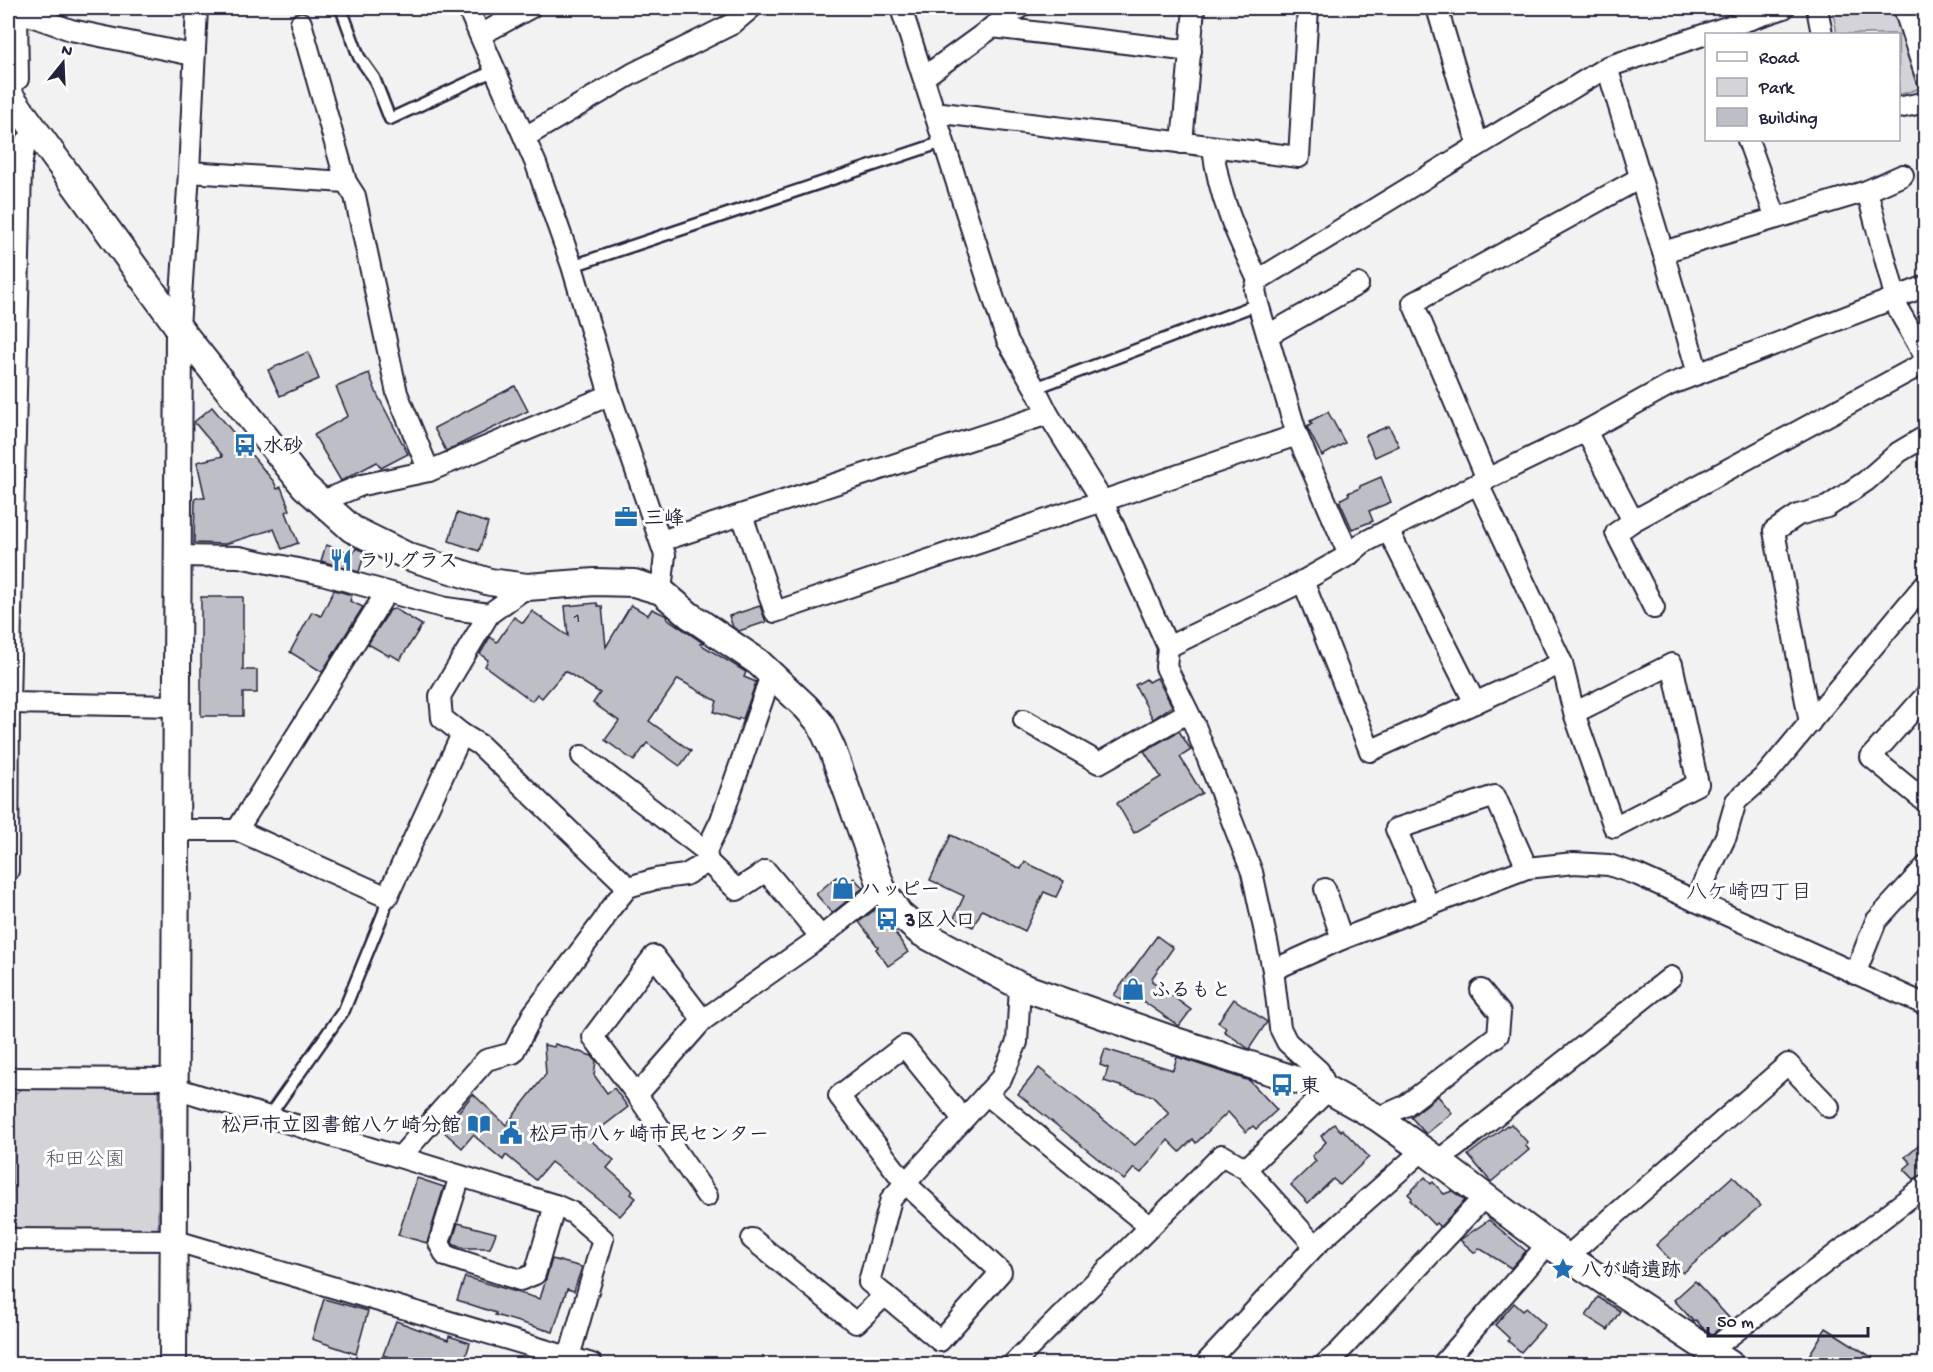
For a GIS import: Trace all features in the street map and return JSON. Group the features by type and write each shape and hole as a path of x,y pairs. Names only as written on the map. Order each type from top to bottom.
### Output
{"street":[{"path":"173,1365 179,328 197,8"},
{"path":"468,8 536,164 572,266 610,395 665,555 661,591"},
{"path":"480,35 530,8"},
{"path":"525,137 632,74 732,24 751,8"},
{"path":"902,8 1007,340 1048,414 1103,502 1168,647 1166,667 1212,768 1252,872 1273,970 1280,1028 1287,1042 1319,1071 1328,1089"},
{"path":"924,77 1019,8"},
{"path":"1182,143 1194,8"},
{"path":"934,112 1299,157 1308,8"},
{"path":"1437,8 1479,145"},
{"path":"1712,33 1784,8"},
{"path":"1817,8 1822,33"},
{"path":"1905,8 1925,76"},
{"path":"193,55 71,30 17,11 18,78 10,94 179,328 304,486 352,529 409,556 490,582 527,587 595,582 634,583 661,591 689,615 758,662 820,723 832,749 882,888 899,914 920,932 1020,986 1176,1041 1328,1089 1378,1118 1558,1250 1720,1358 1926,1185"},
{"path":"301,23 346,182 355,196 397,393 429,471"},
{"path":"992,27 1191,51"},
{"path":"1258,280 1607,67 1705,35"},
{"path":"1607,67 1664,252 1698,374"},
{"path":"1900,108 1926,102"},
{"path":"8,872 9,703 21,166 25,143 36,132"},
{"path":"1748,141 1776,218"},
{"path":"1213,147 1215,164 1230,220 1258,280 1255,290 1258,304 1297,435 1350,555"},
{"path":"189,172 346,182"},
{"path":"1664,252 1867,191 1903,176"},
{"path":"1574,713 1672,664 1698,784 1614,827 1574,713 1562,663 1483,481 1413,303 1641,178"},
{"path":"1654,608 1616,533 1633,521 1926,360 1899,312 1867,191"},
{"path":"1268,335 1358,284"},
{"path":"1168,647 1302,581 1350,555 1363,543 1586,431 1669,385 1926,286"},
{"path":"320,502 362,485 429,471 610,395"},
{"path":"661,541 1048,414"},
{"path":"1586,431 1633,521"},
{"path":"742,515 775,612 1297,435"},
{"path":"1810,723 1774,531 1798,515 1827,507 1866,481 1899,452 1926,436"},
{"path":"1388,531 1475,703"},
{"path":"178,556 239,557 322,574 446,608 489,614"},
{"path":"1302,581 1370,751 1562,663"},
{"path":"1695,901 1726,836 1736,801 1766,775 1926,584"},
{"path":"527,587 489,614 440,696 442,718 480,745 628,886"},
{"path":"237,830 386,593"},
{"path":"401,1156 486,1059 513,1053 532,1014 628,886 685,875 707,856 771,675"},
{"path":"1926,695 1871,757 1926,802"},
{"path":"9,703 176,706"},
{"path":"1024,720 1099,763 1188,712"},
{"path":"176,830 237,830 387,897 462,734"},
{"path":"582,756 707,856 738,890 766,871 821,937"},
{"path":"1429,906 1396,829 1496,796 1527,868"},
{"path":"1273,970 1342,939 1527,868 1574,862 1610,865 1926,1005"},
{"path":"1855,974 1876,921 1926,866"},
{"path":"637,1095 703,1020 821,937 882,888"},
{"path":"1325,890 1342,939"},
{"path":"703,1020 654,956 593,1037 637,1095 707,1196"},
{"path":"1205,1365 1315,1246 1430,1156 1671,977"},
{"path":"963,1119 904,1046 840,1096 905,1184 1001,1272 940,1341 869,1282 891,1199 905,1184 963,1119 1002,1077 1017,1042 1020,986"},
{"path":"1378,1118 1405,1106 1498,1035 1500,1013 1481,990"},
{"path":"1443,1365 1558,1250 1788,1064 1828,1107"},
{"path":"8,1078 175,1084 269,1116 555,1205 573,1213 603,1239 568,1361"},
{"path":"1246,1168 1328,1089"},
{"path":"986,1094 1150,1227"},
{"path":"1013,1365 1222,1155 1246,1168 1315,1246"},
{"path":"460,1176 439,1244 446,1256 520,1280 536,1274 555,1205"},
{"path":"1325,1365 1485,1196"},
{"path":"8,1239 174,1240 568,1361 592,1365"},
{"path":"752,1239 856,1323 885,1295"}],"lane":[{"path":"344,8 341,8 359,57 374,78 390,119 495,69"},
{"path":"572,266 943,142"},
{"path":"1035,388 1258,304"},
{"path":"269,1116 344,1010 384,912 387,897"}],"green space":[{"path":"1832,8 1894,8 1921,88 1900,95 1900,33 1837,33"},
{"name":"和田公園","path":"25,1085 159,1088 158,1232 23,1231 12,1225 13,1096"}],"building":[{"path":"308,352 319,379 280,396 268,370"},
{"path":"369,373 377,394 408,454 381,468 377,462 341,481 314,435 348,416 336,387"},
{"path":"515,386 528,411 446,451 434,428"},
{"path":"212,407 274,482 277,489 281,487 290,510 286,512 298,543 282,549 274,529 225,544 194,543 195,498 205,498 197,462 223,456 194,422"},
{"path":"1328,412 1345,443 1322,456 1307,427 1312,424 1310,421"},
{"path":"1389,426 1399,446 1375,457 1365,436"},
{"path":"1381,477 1391,502 1369,511 1373,521 1352,529 1340,502 1341,499 1360,486"},
{"path":"457,513 488,523 479,551 449,541"},
{"path":"326,545 352,553 350,560 356,548 365,552 359,572 321,561"},
{"path":"334,590 352,595 350,601 363,607 322,672 290,652 312,612 321,616"},
{"path":"201,597 243,597 243,670 257,670 257,693 243,693 243,716 201,716"},
{"path":"597,603 598,606 602,606 606,647 631,605 648,615 652,609 667,616 668,619 703,643 700,644 746,672 744,677 756,682 743,719 738,720 714,712 717,701 678,679 649,721 691,751 680,766 647,743 634,761 605,740 619,721 593,703 600,693 565,671 542,698 537,694 532,701 485,666 488,660 480,654 490,637 497,642 514,617 523,623 532,611 568,636 565,606"},
{"path":"760,606 766,622 739,631 733,627 729,616"},
{"path":"395,609 422,625 400,660 368,644 390,610"},
{"path":"1157,678 1172,706 1153,719 1135,685 1146,679 1148,682"},
{"path":"1179,731 1191,750 1180,757 1202,793 1134,833 1117,803 1161,777 1144,751"},
{"path":"951,835 1021,869 1025,862 1064,881 1056,897 1044,892 1025,931 982,910 973,927 954,918 964,896 930,880"},
{"path":"836,877 838,880 842,877 848,884 854,878 863,888 832,913 816,894"},
{"path":"877,908 886,922 895,930 908,952 888,966 876,949 878,947 859,922"},
{"path":"1157,936 1173,948 1152,981 1191,1010 1179,1026 1134,995 1128,1004 1114,995"},
{"path":"1234,999 1267,1022 1249,1049 1224,1031 1226,1028 1218,1022"},
{"path":"555,1044 592,1056 596,1061 594,1075 607,1093 614,1088 628,1107 588,1138 614,1160 607,1168 633,1191 631,1194 636,1198 620,1216 551,1162 536,1180 506,1155 503,1160 473,1135 462,1148 443,1131 473,1094 506,1125 546,1074 544,1045 554,1047"},
{"path":"1105,1049 1173,1070 1177,1057 1250,1081 1277,1110 1256,1129 1253,1126 1246,1132 1228,1112 1196,1143 1193,1139 1180,1152 1168,1140 1141,1173 1134,1168 1124,1180 1018,1094 1039,1068 1135,1145 1169,1113 1152,1096 1104,1081 1108,1068 1100,1065"},
{"path":"1438,1096 1452,1113 1426,1134 1411,1117"},
{"path":"1334,1124 1341,1131 1342,1129 1369,1157 1340,1185 1333,1179 1308,1203 1291,1185 1316,1161 1312,1156 1326,1142 1321,1136"},
{"path":"1511,1124 1528,1143 1525,1145 1529,1150 1491,1182 1468,1155"},
{"path":"1926,1138 1926,1173 1914,1179 1904,1169 1911,1163 1905,1157"},
{"path":"1733,1176 1760,1206 1683,1273 1656,1245"},
{"path":"1425,1177 1444,1194 1452,1191 1465,1200 1440,1227 1436,1223 1434,1225 1410,1200 1412,1198 1408,1194"},
{"path":"417,1178 444,1187 427,1243 398,1235"},
{"path":"1489,1220 1526,1251 1511,1268 1479,1248 1475,1253 1460,1240"},
{"path":"458,1223 496,1233 490,1248 464,1248 454,1245 452,1242"},
{"path":"552,1259 582,1267 574,1291 567,1289 553,1332 495,1315 496,1313 457,1300 465,1277 540,1299"},
{"path":"1695,1281 1731,1320 1712,1334 1696,1320 1694,1322 1674,1300"},
{"path":"1598,1297 1620,1311 1608,1330 1586,1316"},
{"path":"324,1299 368,1311 356,1354 312,1339"},
{"path":"1514,1303 1523,1311 1526,1308 1545,1325 1521,1352 1495,1325"},
{"path":"396,1321 448,1340 449,1336 470,1343 463,1365 413,1365 383,1355"},
{"path":"1826,1328 1884,1365 1803,1365"}],"place":[{"name":"水砂","path":"245,445"},
{"name":"三峰","path":"626,517"},
{"name":"ラリグラス","path":"341,560"},
{"name":"ハッピー","path":"843,888"},
{"name":"3区入口","path":"887,919"},
{"name":"ふるもと","path":"1133,989"},
{"name":"東","path":"1282,1085"},
{"name":"松戸市立図書館八ケ崎分館","path":"479,1124"},
{"name":"松戸市八ヶ崎市民センター","path":"511,1133"},
{"name":"八が崎遺跡","path":"1563,1269"}],"district":[{"name":"八ケ崎四丁目","path":"1749,891"}]}
